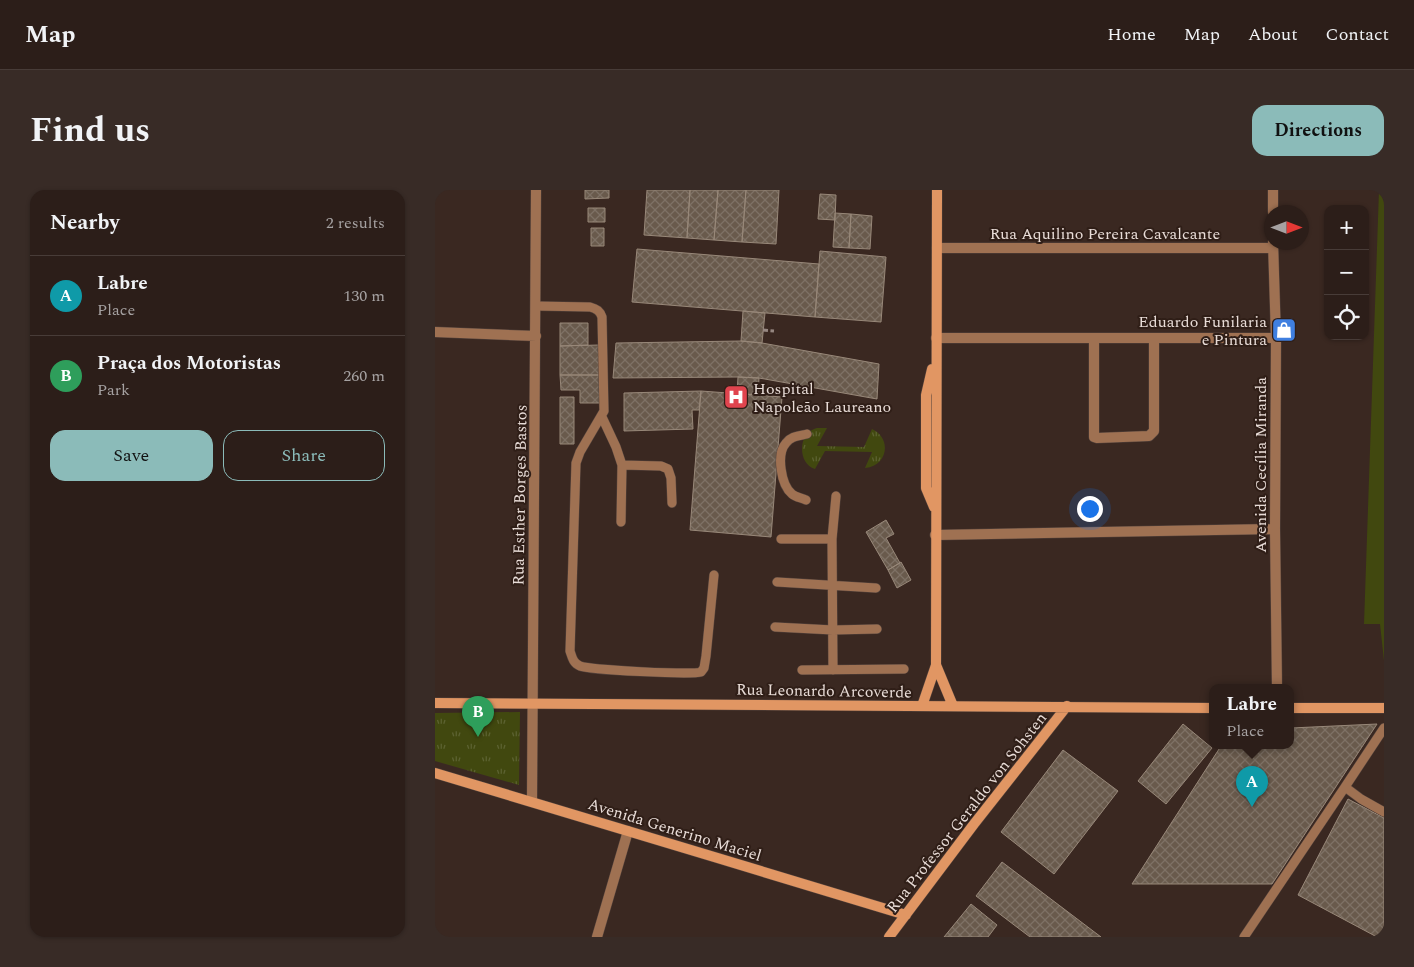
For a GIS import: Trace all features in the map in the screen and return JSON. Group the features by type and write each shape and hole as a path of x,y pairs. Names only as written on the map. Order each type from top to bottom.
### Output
{"street":[{"name":"Rua Esther Borges Bastos","path":"532,800 536,190"},
{"path":"922,706 936,665 935,510 926,488 926,395 936,351 937,190"},
{"path":"1273,190 1273,205"},
{"name":"Rua Aquilino Pereira Cavalcante","path":"937,248 1264,245"},
{"name":"Avenida Cecília Miranda","path":"1273,250 1276,338 1275,529 1277,684"},
{"path":"435,332 536,336"},
{"path":"936,338 1276,338"},
{"path":"1094,338 1094,434 1097,438 1149,436 1152,434 1154,339"},
{"path":"935,535 1275,529"},
{"path":"936,665 953,706"},
{"name":"Rua Leonardo Arcoverde","path":"435,703 1209,708"},
{"name":"Rua Professor Geraldo von Sohsten","path":"889,937 974,824 1067,706"},
{"path":"1294,708 1384,708"},
{"name":"Avenida Generino Maciel","path":"435,775 532,800 905,915"},
{"path":"597,937 628,831"}],"lane":[{"path":"536,306 590,307 600,312 602,317 605,407 602,417 583,445 576,463 570,651 573,660 581,667 600,669 701,672 704,668 706,656 714,575"},
{"path":"602,417 622,465 621,522"},
{"path":"807,434 794,436 785,444 783,447 781,469 783,483 793,495 807,500"},
{"path":"622,465 661,466 668,469 671,478 673,502"},
{"path":"833,670 832,539 836,496"},
{"path":"781,539 832,539"},
{"path":"777,582 876,588"},
{"path":"775,626 833,630 877,629"},
{"path":"802,670 904,669"},
{"path":"1244,937 1384,728"},
{"path":"1345,786 1361,799 1384,812"}],"path":[{"path":"763,330 773,331"}],"green space":[{"path":"1379,190 1384,190 1384,661 1380,624 1364,624"},
{"path":"817,428 827,428 817,446 864,447 872,429 883,439 885,451 883,457 873,466 865,468 872,452 825,451 815,469 810,467 806,463 802,452 803,441 805,436"},
{"path":"520,712 519,785 435,761 435,713"}],"building":[{"path":"585,190 609,190 609,198 585,199"},
{"path":"647,190 690,190 687,238 644,235"},
{"path":"690,190 718,190 714,240 687,238"},
{"path":"718,190 746,190 742,242 714,240"},
{"path":"746,190 779,190 776,244 742,242"},
{"path":"820,194 836,195 835,220 818,219"},
{"path":"588,208 605,208 605,222 588,222"},
{"path":"835,213 851,214 849,248 833,247"},
{"path":"851,214 872,216 870,249 849,248"},
{"path":"591,228 604,228 604,246 591,246"},
{"path":"637,249 819,264 815,317 632,302"},
{"path":"820,251 886,257 881,322 815,317"},
{"path":"743,311 765,313 762,343 741,341"},
{"path":"560,323 588,323 588,345 560,346"},
{"path":"741,341 879,364 877,399 759,378 613,378 616,343"},
{"path":"599,345 600,375 560,375 560,346"},
{"path":"560,375 600,375 600,403 580,403 580,390 561,390"},
{"path":"738,377 759,378 758,395 737,394"},
{"path":"701,391 699,410 692,410 693,429 624,431 624,393"},
{"path":"701,391 782,397 771,537 690,530"},
{"path":"560,397 574,397 574,444 560,444"},
{"path":"886,520 894,534 886,538 900,563 888,570 866,532"},
{"path":"901,562 911,580 897,588 888,570"},
{"path":"1183,724 1211,749 1166,804 1138,781"},
{"path":"1377,724 1272,884 1132,884 1219,749 1294,749 1294,728"},
{"path":"1063,750 1118,791 1054,874 1001,832"},
{"path":"1348,799 1384,818 1384,937 1377,937 1298,895"},
{"path":"1002,862 1101,937 1030,937 976,896"},
{"path":"971,904 997,925 988,937 944,937"}],"place":[{"name":"Eduardo Funilaria e Pintura","path":"1284,330"},
{"name":"Hospital Napoleão Laureano","path":"736,397"},
{"name":"Praça dos Motoristas","path":"478,737"},
{"name":"Labre","path":"1252,807"}]}
